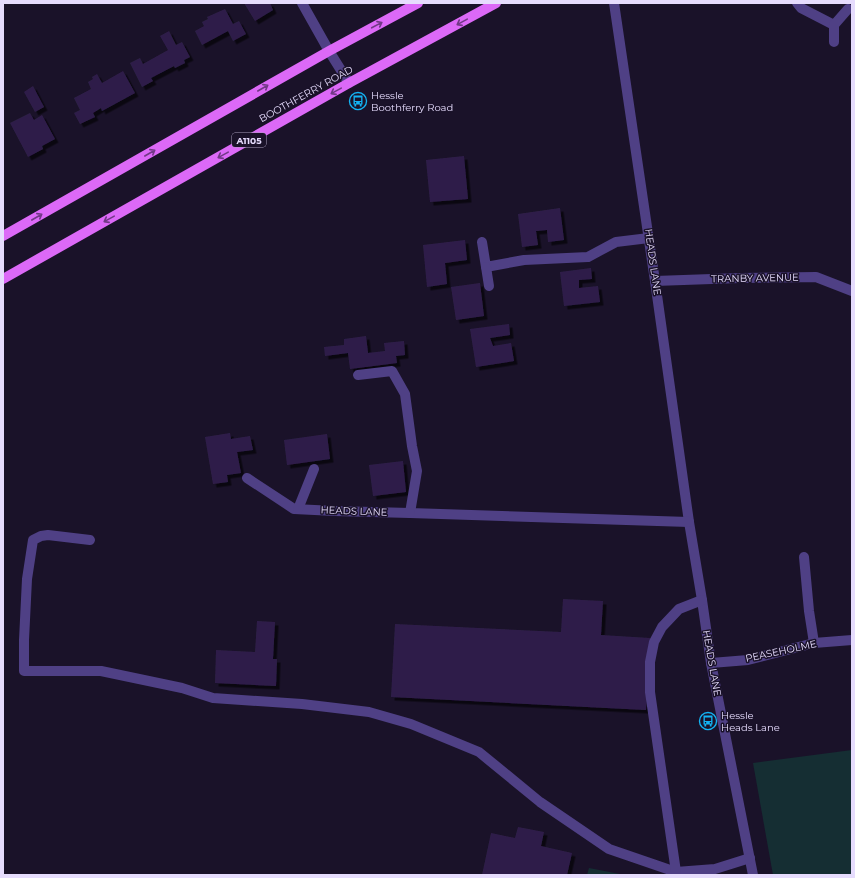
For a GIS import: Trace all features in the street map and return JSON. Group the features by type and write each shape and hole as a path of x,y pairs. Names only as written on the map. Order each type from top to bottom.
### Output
{"main road":[{"path":"3,236 329,51 418,3"},
{"name":"BOOTHFERRY ROAD","path":"3,279 349,83 496,3"}],"street":[{"path":"302,3 349,83"},
{"name":"HEADS LANE","path":"614,3 689,522 711,663 753,875"},
{"path":"797,3 801,8 834,25"},
{"path":"834,42 834,25 848,9"},
{"path":"486,267 524,260 588,257 616,242 649,238"},
{"path":"482,242 489,286"},
{"name":"TRANBY AVENUE","path":"655,281 816,277 852,291"},
{"path":"358,375 392,371 405,394 417,471 410,513"},
{"path":"298,509 314,469"},
{"name":"HEADS LANE","path":"247,478 294,509 689,522"},
{"path":"90,540 48,535 41,536 33,540 27,579 24,671 101,671 182,688 213,698 302,704 369,712 411,724 479,752 540,802 608,849 682,873 715,869 750,858"},
{"path":"804,557 809,612 814,643"},
{"path":"682,873 650,692 650,662 654,642 662,627 679,609 702,600"},
{"name":"PEASEHOLME","path":"711,663 748,660 814,643 852,640"}],"green space":[{"path":"852,750 852,875 773,875 753,763"},
{"path":"589,868 625,875 587,875"}],"building":[{"path":"244,3 270,3 273,10 255,21"},
{"path":"225,9 233,24 239,21 246,34 233,41 228,31 202,45 195,31 204,26 202,22 208,19 207,17"},
{"path":"169,31 176,45 182,42 190,57 184,60 185,63 175,68 174,66 151,78 153,81 142,87 130,63 140,58 143,64 168,50 160,36"},
{"path":"123,71 135,93 102,111 101,108 93,113 95,117 80,124 74,113 80,110 74,98 91,89 88,82 97,74 102,83"},
{"path":"33,86 44,107 35,112 24,92"},
{"path":"30,113 34,120 42,115 55,139 42,146 43,149 28,157 10,123"},
{"path":"464,156 468,199 430,202 426,160"},
{"path":"560,208 564,240 548,242 547,230 536,231 538,245 522,247 518,214"},
{"path":"465,240 467,260 445,263 447,284 427,287 423,245"},
{"path":"591,268 592,279 579,280 579,288 598,286 600,302 564,306 560,272"},
{"path":"480,283 484,316 456,320 451,287"},
{"path":"509,324 510,335 490,338 493,346 511,343 514,361 476,367 470,329"},
{"path":"366,336 368,353 385,351 384,343 404,341 405,355 396,356 397,363 350,369 348,353 325,356 324,347 344,345 344,339"},
{"path":"230,433 231,439 250,436 253,450 237,452 241,473 227,475 228,482 213,484 205,437"},
{"path":"327,434 330,459 287,465 284,440"},
{"path":"403,461 406,492 373,496 369,465"},
{"path":"563,599 603,601 601,635 650,638 646,710 391,697 395,624 561,632"},
{"path":"257,621 275,622 273,659 277,659 276,686 215,683 216,650 255,652"},
{"path":"518,827 544,832 541,846 572,853 567,875 482,875 491,833 515,838"}],"place":[{"name":"Hessle Boothferry Road","path":"358,101"},
{"name":"Hessle Heads Lane","path":"708,721"}]}
